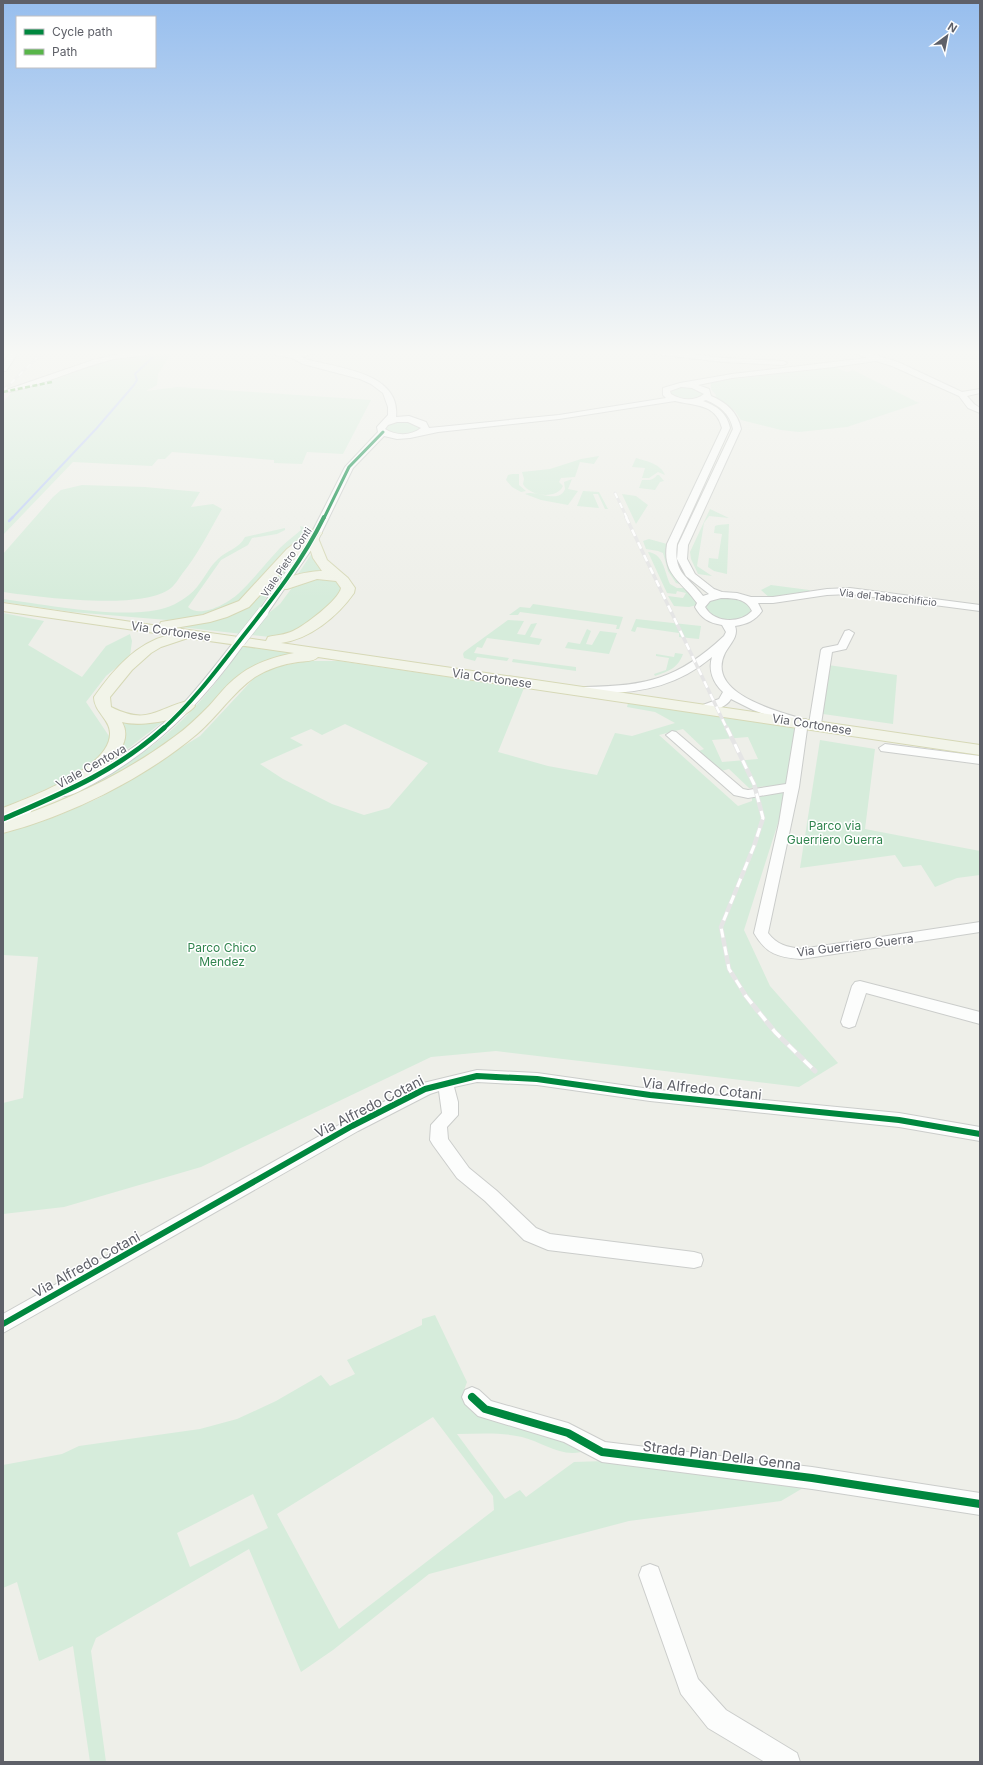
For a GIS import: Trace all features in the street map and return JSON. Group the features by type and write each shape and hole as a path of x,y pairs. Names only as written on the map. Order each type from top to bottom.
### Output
{"main road":[{"path":"141,627 191,622 232,610 244,604 292,552 315,536 319,558 322,563 344,580 348,588 347,593 302,641 288,647"},
{"path":"282,586 300,578 315,574 331,575 344,580"},
{"name":"Via Cortonese","path":"3,607 198,636 346,655 570,690 803,722 980,750"},
{"path":"127,625 140,639 141,649"},
{"path":"246,641 285,639 312,630"},
{"path":"312,630 313,640 319,645 346,655"},
{"path":"3,814 81,778 103,763 114,750 118,736 116,723 102,709 102,697 153,636 171,632"},
{"path":"141,649 163,641 198,636"},
{"path":"3,828 89,794 180,740 209,715 242,680 266,665 309,656 346,655"},
{"path":"102,709 123,719 150,721 187,706"}],"street":[{"name":"Viale Pietro Conti","path":"246,641 263,612 315,536 349,467 382,433"},
{"name":"Viale Pietro Conti","path":"389,433 400,436"},
{"name":"Viale Pietro Conti","path":"364,452 400,436 418,433"},
{"path":"702,602 677,575 671,566 670,553 672,544 724,433"},
{"path":"721,595 710,591 695,580 688,571 682,559 683,545 736,433"},
{"name":"Via del Tabacchificio","path":"721,595 736,596 749,600 772,600 827,592 850,591 980,608"},
{"path":"721,595 713,596 702,602 700,607 706,615 725,622 747,621 754,617 757,611 756,606 749,600"},
{"path":"725,622 730,627 731,632 730,638 716,665 720,681 729,692 749,704 803,722"},
{"name":"Via Guerriero Guerra","path":"849,633 842,647 827,650 803,722 793,787 761,933 767,943 782,952 801,954 980,927"},
{"path":"570,690 610,690 639,687 669,679 682,674 730,638"},
{"name":"Viale Centova","path":"3,820 66,792 107,771 145,745 187,706 214,674 246,641"},
{"path":"704,709 724,701 729,692"},
{"path":"672,735 739,792 748,794 793,787"},
{"path":"885,748 980,760"},
{"path":"849,1022 860,986 980,1018"},
{"name":"Via Alfredo Cotani","path":"3,1324 352,1126 425,1089 444,1083 477,1076 537,1079 657,1095 899,1120 980,1134"},
{"path":"444,1083 450,1102 450,1114 440,1125 439,1140 463,1173 491,1196 530,1234 548,1242 694,1260"},
{"name":"Strada Pian Della Genna","path":"472,1397 485,1409 568,1433 602,1452 812,1478 980,1504"},
{"path":"650,1575 689,1686 717,1719 788,1762"}],"green space":[{"path":"3,433 354,433 343,454 307,452 302,464 274,463 274,460 172,452 165,459 158,459 152,466 73,462 3,535"},
{"path":"599,456 594,464 580,462 575,477 561,478 559,482 563,486 555,493 549,495 537,494 526,488 523,484 524,479 522,472 550,469 581,459"},
{"path":"636,458 657,466 665,475 658,472 649,478 642,478 645,468 632,467"},
{"path":"519,474 519,485 526,491 521,492 512,487 506,480 508,475"},
{"path":"659,475 664,481 660,482 655,490 639,488 642,480 652,479"},
{"path":"572,479 568,489 578,491 568,505 541,500 525,494 535,493 558,496 562,494 565,489 564,482"},
{"path":"82,485 145,487 200,492 191,507 213,504 222,509 188,566 171,588 157,595 138,599 115,601 40,597 3,592 3,554 53,497 61,490"},
{"path":"583,491 599,492 608,509 605,509 598,494 593,494 599,508 577,506"},
{"path":"622,494 636,496 648,505 636,524"},
{"path":"710,509 729,518 709,516 704,523 697,566 712,576 698,574 691,559 690,552"},
{"path":"729,524 727,574 714,571 708,567 709,558 718,559 722,534 714,533 715,526"},
{"path":"300,526 310,529 280,562 233,608 220,608 189,619 167,620 72,612 3,602 3,599 101,612 140,612 166,608 189,595 197,587 214,563 221,556 240,544 245,537 285,528 285,530 277,534 252,538 248,545 221,560 188,607 193,610 206,611 228,602 238,594 280,548 301,530"},
{"path":"649,539 667,544 668,552 683,585 676,583 668,571 663,553 646,549 643,541"},
{"path":"302,547 259,608 261,616 270,612 280,604 294,585 312,577 334,578 343,588 341,593 299,631 270,637 180,627 218,619"},
{"path":"648,552 657,556 663,564 670,584 677,588 687,588 698,598 697,605 689,607 674,606 668,596 683,598 686,593 677,591 676,594 667,593"},
{"path":"312,553 326,571 298,575 298,574"},
{"path":"771,585 810,591 770,598 761,590"},
{"path":"721,597 743,600 751,610 747,615 735,620 720,618 709,611 706,606 713,599"},
{"path":"533,604 623,617 619,629 616,629 617,625 520,612 518,615 509,615 520,607 530,608"},
{"path":"3,613 44,621 28,645 82,677 106,646 130,634 132,641 130,656 106,676 86,702 111,739 99,759 82,773 3,808"},
{"path":"636,619 701,626 699,639 679,637 679,633 637,627 635,632 631,631"},
{"path":"508,620 524,621 517,634 525,635 531,624 537,623 530,637 542,639 539,645 487,638 482,648 477,647 474,653 509,658 507,661 477,657 475,661 464,658 464,652"},
{"path":"587,629 591,631 586,644 592,645 600,631 617,633 609,654 565,648 568,642 580,644"},
{"path":"243,646 302,654 276,660 180,734 147,756 87,791 23,816 69,796 113,772 154,744 174,728 199,703"},
{"path":"675,653 683,654 676,666 669,671 655,676 654,674 666,670 669,658 656,656 656,654 674,657"},
{"path":"513,659 576,667 576,671 512,662"},
{"name":"Parco Chico Mendez","path":"307,661 339,661 524,688 498,752 548,766 597,775 615,733 632,736 675,723 655,712 627,707 628,703 642,703 797,725 788,784 749,788 729,769 721,771 699,751 704,749 683,729 659,735 738,806 752,801 752,797 783,792 785,801 744,930 770,986 838,1063 799,1087 496,1051 431,1057 201,1167 64,1207 3,1214 3,1103 23,1098 38,957 3,955 3,834 55,817 99,798 200,736 257,675 276,667","holes":["345,724 428,763 389,808 364,815 332,804 283,779 260,764 303,745 290,738 311,729 322,735","748,737 758,759 722,762 712,740"]},
{"path":"828,665 897,675 893,724 823,714"},
{"path":"165,720 125,751 119,750 122,723 141,724"},
{"name":"Parco via Guerriero Guerra","path":"820,740 875,749 865,829 980,851 980,875 957,878 935,887 921,865 903,867 895,855 800,868"},
{"path":"435,1315 467,1382 463,1393 470,1409 481,1415 561,1441 581,1452 573,1453 558,1451 529,1439 514,1435 457,1434 505,1499 520,1490 526,1497 574,1462 605,1461 803,1488 781,1501 629,1521 429,1574 333,1650 301,1672 249,1549 96,1638 91,1651 106,1762 90,1762 73,1646 39,1661 17,1582 3,1588 3,1465 62,1454 79,1446 200,1429 237,1419 276,1401 321,1375 330,1386 355,1374 347,1360 422,1325 422,1319","holes":["433,1417 493,1496 494,1510 339,1629 277,1514","253,1494 268,1528 190,1567 177,1533"]}],"waterway":[{"path":"12,518 92,433"},
{"path":"9,521 12,518"}],"railway":[{"path":"615,493 627,518"},
{"path":"626,517 727,729"},
{"path":"727,728 754,784 763,818 754,846 721,927 729,969 746,996"},
{"path":"745,995 775,1032 815,1071"}],"cycle path":[{"path":"3,819 66,792 107,771 145,745 184,710 214,674 282,586 313,540 349,467 382,433"},
{"path":"3,1324 352,1126 425,1089 477,1076 537,1079 650,1095 899,1120 980,1134"},
{"path":"472,1397 485,1409 568,1433 602,1452 812,1478 980,1504"}]}
